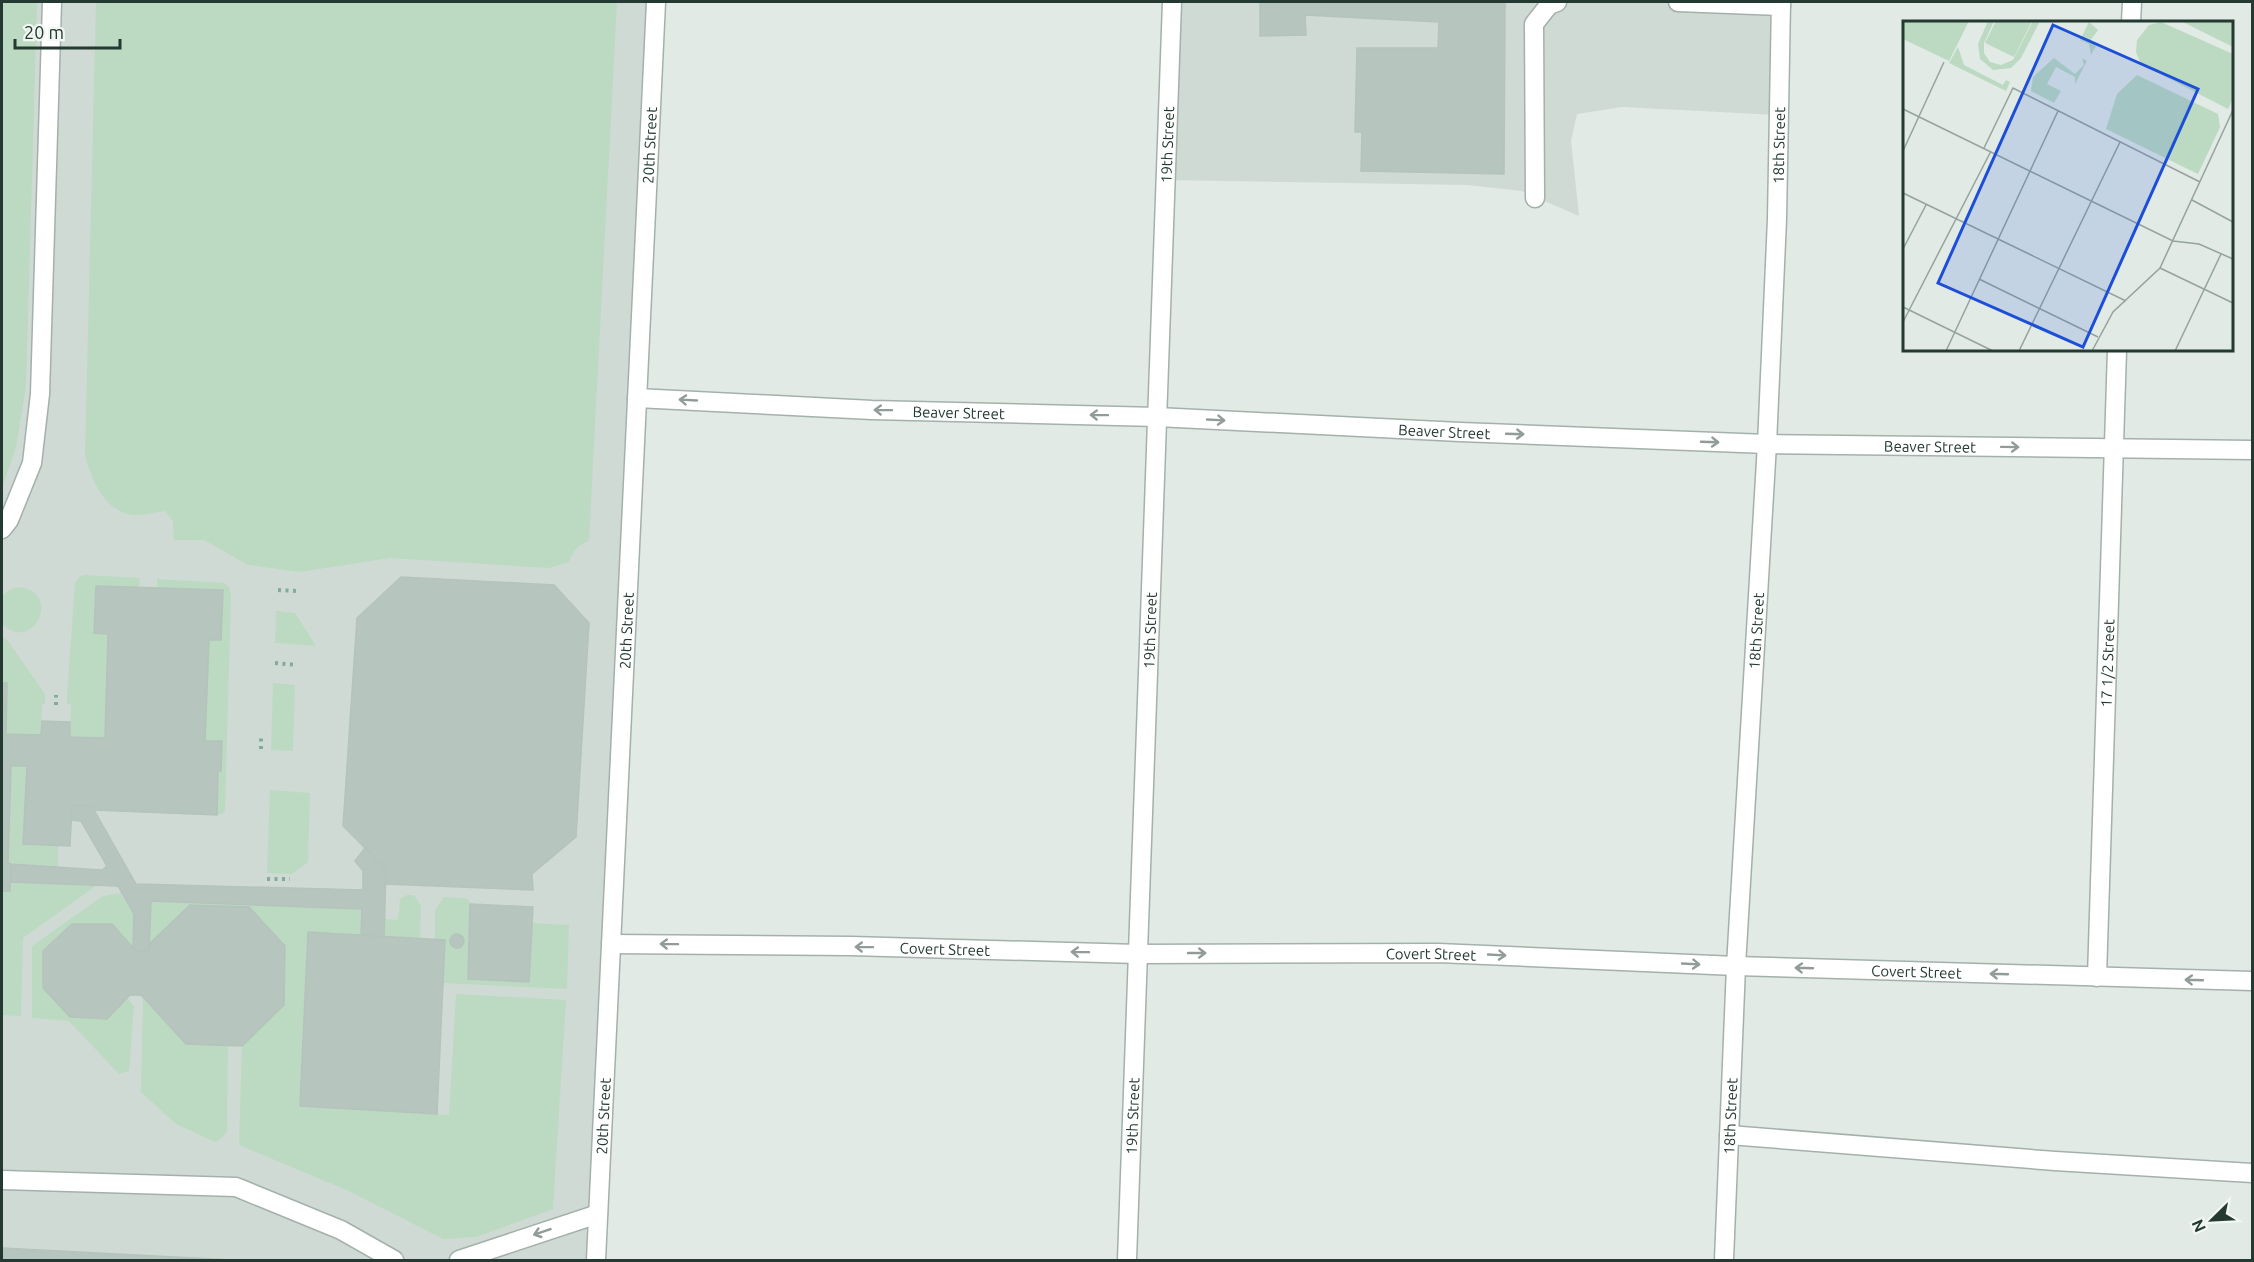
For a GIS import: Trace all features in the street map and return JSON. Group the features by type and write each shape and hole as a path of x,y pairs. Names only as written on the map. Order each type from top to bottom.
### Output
{"street":[{"path":"2,529 9,520 32,463 40,394 52,2"},
{"name":"20th Street","path":"596,1260 656,2"},
{"name":"19th Street","path":"1127,1260 1172,2"},
{"path":"1535,198 1534,24 1549,5 1557,2"},
{"path":"1678,2 1781,4"},
{"path":"2131,21 2132,2"},
{"name":"18th Street","path":"1724,1260 1736,966 1778,219 1781,4"},
{"name":"17 1/2 Street","path":"2097,977 2117,351"},
{"name":"Beaver Street","path":"637,398 872,410 1157,417 1767,444 2253,450"},
{"name":"Covert Street","path":"611,944 851,946 1138,954 1438,952 1736,966 2253,981"},
{"path":"1729,1135 2055,1161 2253,1173"},
{"path":"2,1180 236,1187 341,1230 394,1260"},
{"path":"459,1260 598,1214"}],"path":[{"path":"278,590 297,591"},
{"path":"276,663 297,665"},
{"path":"56,695 56,705"},
{"path":"261,734 261,749"},
{"path":"267,879 290,879"}],"shaded area":[{"path":"2,2 656,2 596,1260 2,1260"},
{"path":"1172,2 1779,2 1778,115 1622,107 1577,114 1571,141 1579,216 1522,191 1468,185 1166,180"}],"green space":[{"path":"2,2 37,2 26,387 16,447 2,488"},
{"path":"96,2 617,2 589,541 576,549 569,562 549,568 390,558 299,572 248,565 204,540 174,540 173,521 165,511 132,515 119,510 105,499 95,483 85,456"},
{"path":"80,576 140,578 139,587 96,586 94,633 108,634 105,738 70,737 71,705 67,704 67,696 75,583"},
{"path":"157,579 224,583 229,587 231,594 225,810 222,814 217,815 218,771 221,770 222,742 205,741 209,640 221,640 223,591 157,588"},
{"path":"18,587 32,591 39,599 41,609 32,627 23,632 13,631 2,623 2,596"},
{"path":"276,611 295,613 316,646 275,643"},
{"path":"2,636 8,641 45,694 45,704 42,704 41,735 6,734 7,683 2,683"},
{"path":"273,683 295,685 293,751 271,750"},
{"path":"11,766 27,766 23,843 58,845 58,867 8,863"},
{"path":"270,790 310,793 308,862 292,874 267,873"},
{"path":"11,882 97,885 23,938 21,1016 2,1015 2,891 10,891"},
{"path":"121,893 134,914 133,947 112,924 72,924 43,951 43,988 70,1017 107,1019 127,998 134,1006 129,1071 119,1074 69,1021 32,1018 32,946 103,896"},
{"path":"407,895 414,895 421,906 420,938 384,937 384,919 398,920 400,899"},
{"path":"444,897 468,899 470,904 468,979 529,982 532,923 569,925 567,989 443,983 445,940 435,939 435,910"},
{"path":"151,901 362,909 361,935 308,933 300,1106 449,1115 456,994 566,1000 553,1209 476,1237 443,1239 351,1192 239,1145 242,1046 284,1005 285,946 249,907 190,905 149,944"},
{"path":"143,999 186,1043 228,1045 227,1131 215,1142 176,1124 141,1092"}],"building":[{"path":"1260,2 1505,2 1504,174 1361,171 1362,132 1355,132 1357,48 1438,48 1439,22 1305,15 1306,35 1260,36"},
{"path":"401,577 554,585 589,623 576,837 532,874 533,890 385,884 386,869 343,826 357,618"},
{"path":"96,586 223,590 221,640 209,640 205,741 222,741 221,771 218,771 217,815 94,810 94,806 72,805 70,846 23,844 27,766 11,766 8,863 11,864 10,891 2,891 2,683 7,683 6,734 41,735 42,721 70,722 70,737 105,738 108,634 94,633"},
{"path":"72,805 94,806 94,810 136,884 363,890 363,871 355,861 365,848 386,869 384,937 361,935 362,909 151,901 149,951 136,951 133,947 134,914 118,886 11,882 11,864 102,870 107,866 81,821 71,820"},
{"path":"470,904 533,907 529,982 468,979"},
{"path":"190,905 249,907 285,946 284,1005 242,1046 186,1044 141,995 130,995 107,1019 70,1017 43,988 43,951 72,924 112,924 136,951 149,951 149,944"},
{"path":"308,932 445,940 437,1114 300,1106"},
{"path":"457,934 462,936 464,941 462,946 457,948 452,946 450,941 452,936"},
{"path":"2,1248 232,1260 2,1260"}]}
